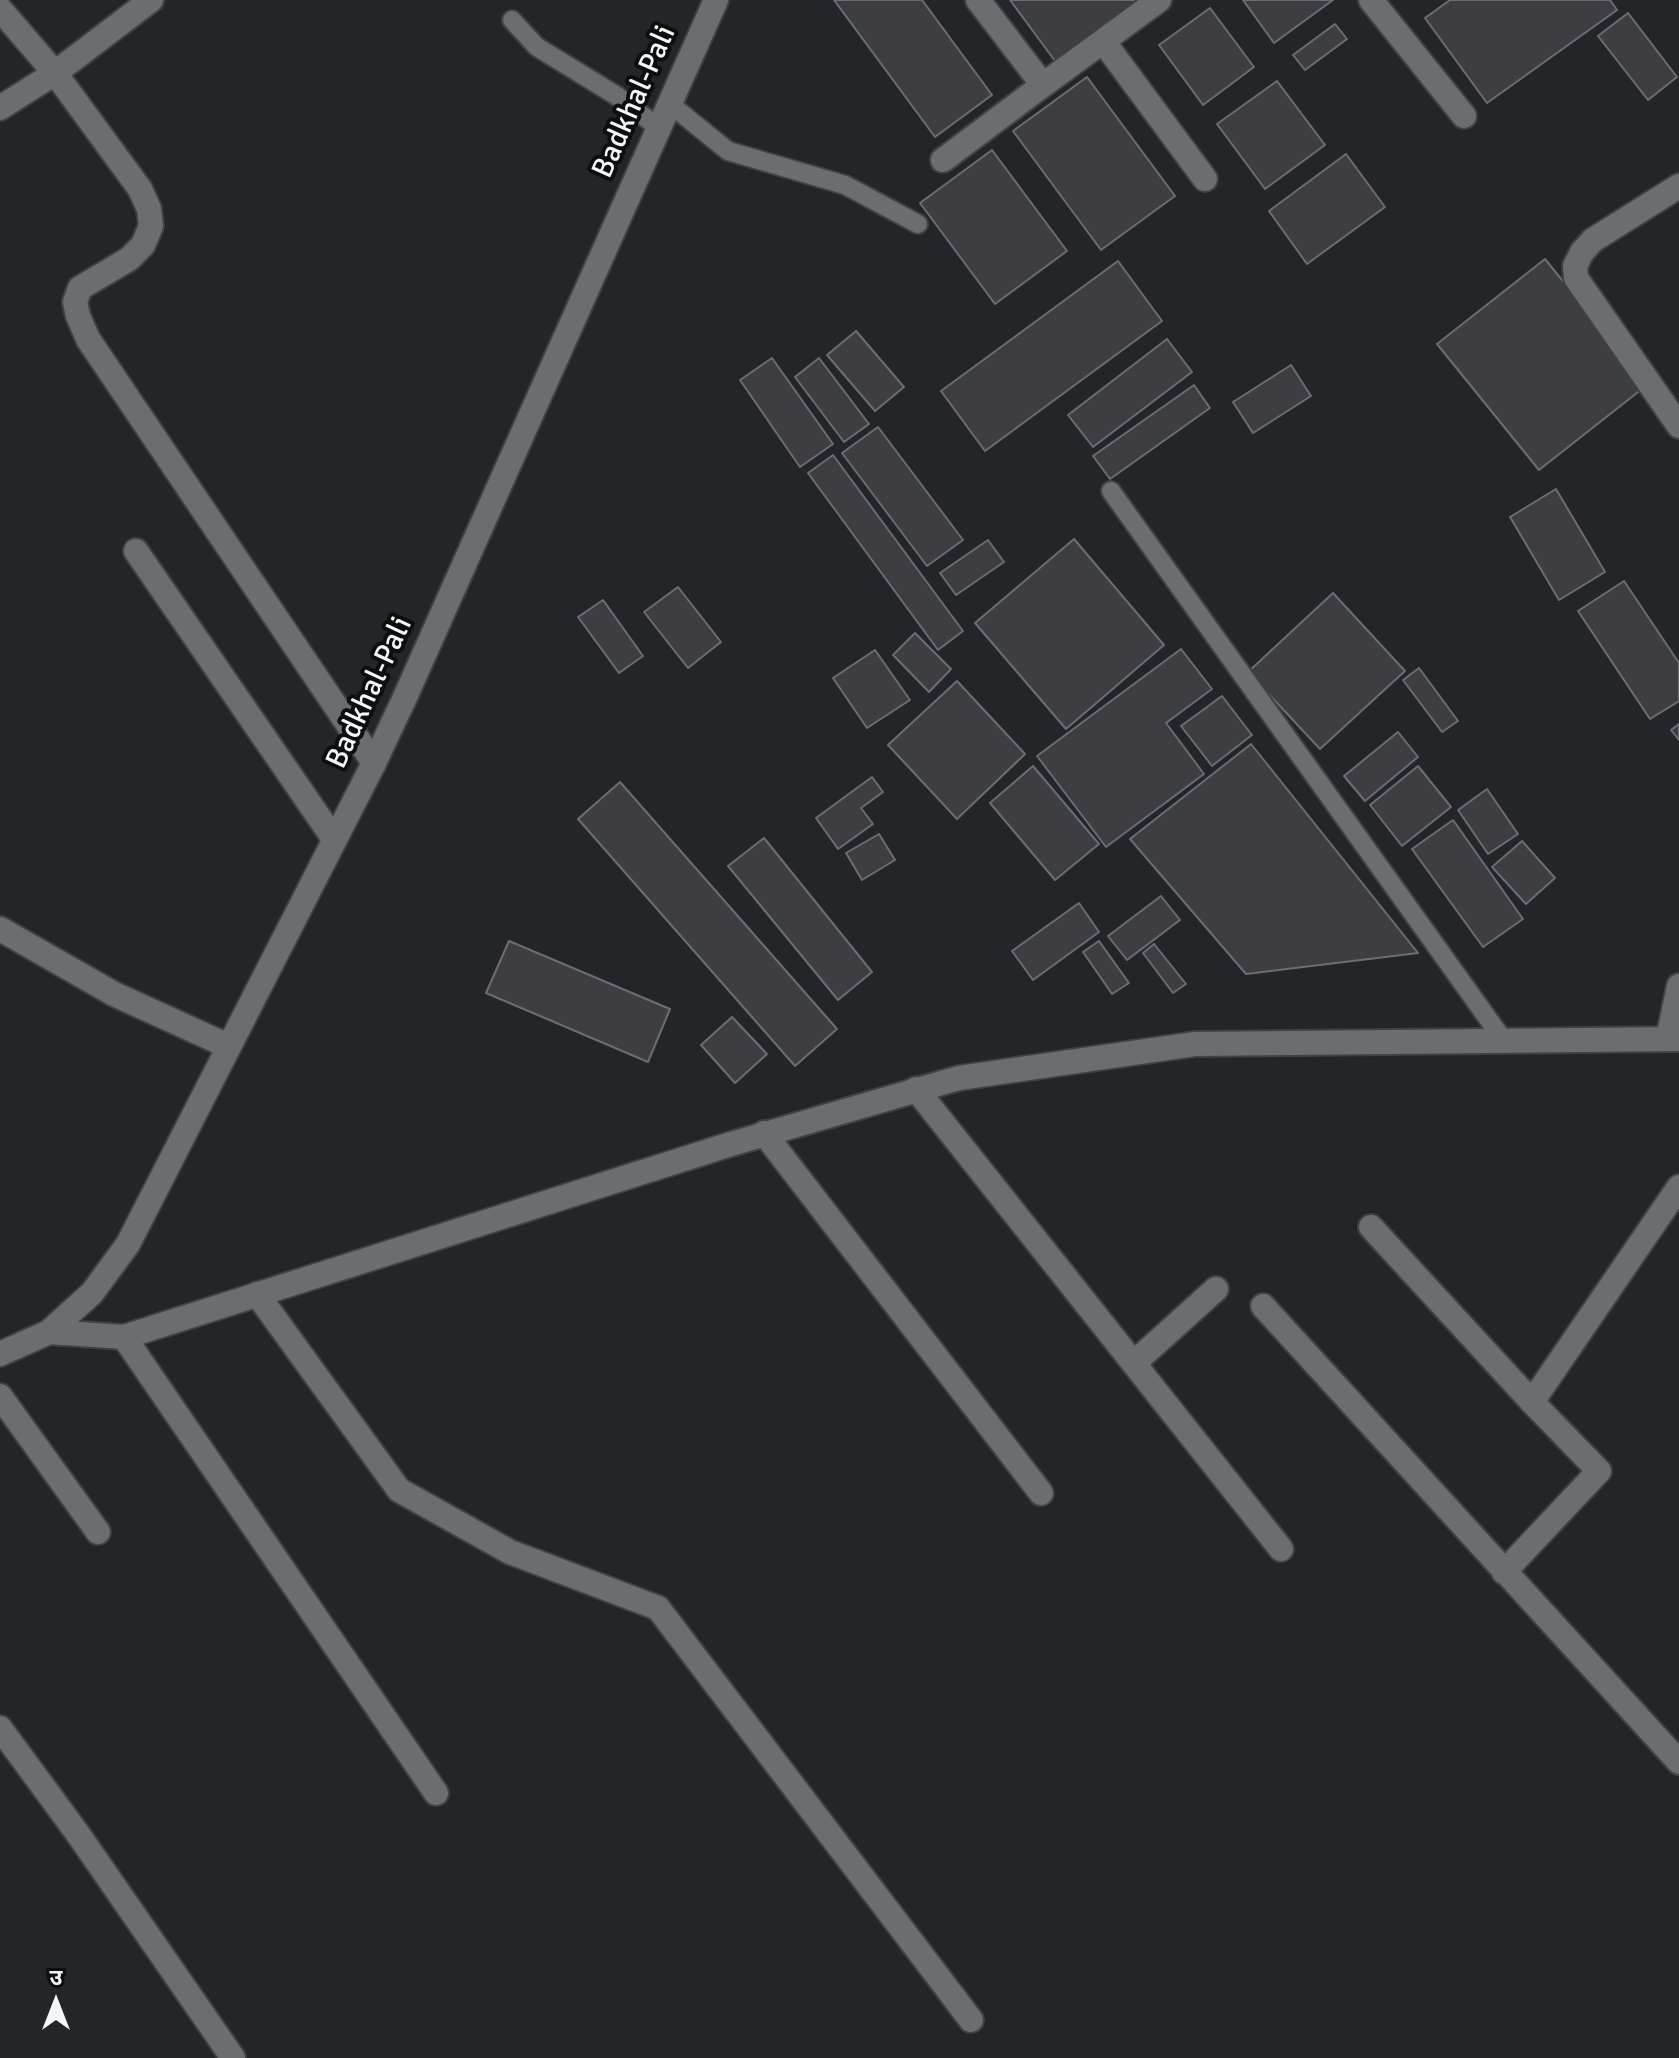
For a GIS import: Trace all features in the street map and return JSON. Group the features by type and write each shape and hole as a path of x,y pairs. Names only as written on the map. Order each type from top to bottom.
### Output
{"street":[{"path":"0,108 55,73 151,0"},
{"name":"Badkhal-Pali","path":"0,1354 49,1332 92,1293 128,1244 374,763 716,0"},
{"path":"978,0 1043,85"},
{"path":"943,160 1159,0"},
{"path":"1371,0 1464,116"},
{"path":"0,9 55,73 140,189 149,209 151,226 143,245 129,259 80,288 75,302 88,339 374,763"},
{"path":"1103,41 1205,179"},
{"path":"1679,186 1593,240 1575,266 1576,278 1679,426"},
{"path":"136,551 334,839"},
{"path":"0,929 114,994 228,1046"},
{"path":"49,1332 124,1337 764,1133 959,1078 1195,1044 1673,1039 1679,986"},
{"path":"916,1089 1281,1549"},
{"path":"764,1133 1041,1493"},
{"path":"1532,1402 1679,1187"},
{"path":"1371,1227 1599,1471 1504,1572"},
{"path":"1134,1363 1216,1289"},
{"path":"257,1294 399,1490 510,1552 658,1608 971,2020"},
{"path":"1263,1306 1679,1762"},
{"path":"124,1337 436,1793"},
{"path":"0,1396 98,1532"},
{"path":"0,1728 78,1834 233,2058"}],"lane":[{"path":"512,20 537,47 617,96 659,128"},
{"path":"670,104 728,151 845,185 918,224"},
{"path":"1111,491 1504,1041"}],"building":[{"path":"834,0 922,0 992,95 935,137"},
{"path":"1010,0 1139,0 1055,61"},
{"path":"1243,0 1333,0 1274,43"},
{"path":"1450,0 1610,0 1617,10 1487,103 1425,18"},
{"path":"1210,8 1254,67 1203,105 1159,45"},
{"path":"1628,13 1677,77 1648,100 1598,36"},
{"path":"1335,24 1347,39 1305,70 1293,55"},
{"path":"1087,77 1175,196 1101,250 1013,131"},
{"path":"1277,81 1325,145 1265,189 1217,124"},
{"path":"992,150 1067,251 995,304 920,203"},
{"path":"1346,154 1385,207 1307,264 1269,211"},
{"path":"1545,259 1647,385 1539,470 1437,344"},
{"path":"1118,261 1162,321 985,451 941,391"},
{"path":"856,331 904,387 875,411 827,355"},
{"path":"1167,339 1192,372 1093,447 1068,415"},
{"path":"772,358 833,444 800,467 740,380"},
{"path":"819,358 869,424 844,442 795,377"},
{"path":"1291,365 1311,396 1253,433 1233,402"},
{"path":"1194,385 1210,408 1110,479 1093,456"},
{"path":"878,427 963,540 927,566 842,453"},
{"path":"833,455 963,631 938,650 808,473"},
{"path":"1556,489 1605,572 1559,600 1510,517"},
{"path":"1074,539 1164,645 1066,729 975,623"},
{"path":"988,540 1004,562 956,595 940,573"},
{"path":"1624,581 1679,663 1679,701 1650,719 1578,611"},
{"path":"678,587 721,642 688,668 644,612"},
{"path":"1333,593 1405,671 1320,749 1248,672"},
{"path":"603,600 643,656 619,673 578,617"},
{"path":"915,633 951,669 929,692 893,655"},
{"path":"1181,649 1212,689 1166,723 1204,774 1106,847 1037,756"},
{"path":"875,650 910,700 867,728 833,678"},
{"path":"1419,668 1458,721 1442,732 1403,680"},
{"path":"957,681 1025,754 957,819 888,745"},
{"path":"1222,696 1252,735 1212,766 1181,726"},
{"path":"1679,724 1679,740 1671,730"},
{"path":"1398,732 1418,757 1365,801 1344,776"},
{"path":"1251,744 1418,953 1246,974 1130,839"},
{"path":"1033,766 1099,844 1055,880 990,803"},
{"path":"1418,766 1451,807 1402,846 1370,805"},
{"path":"872,777 883,792 861,808 873,824 838,849 816,818"},
{"path":"620,782 837,1029 795,1066 578,819"},
{"path":"1487,789 1518,834 1488,854 1458,810"},
{"path":"1453,820 1523,919 1483,947 1412,849"},
{"path":"879,834 895,860 862,880 846,853"},
{"path":"764,838 872,972 838,1000 728,866"},
{"path":"1522,841 1555,878 1526,904 1492,867"},
{"path":"1161,896 1180,920 1127,960 1108,936"},
{"path":"1079,903 1099,932 1033,980 1012,951"},
{"path":"509,941 670,1009 648,1062 486,993"},
{"path":"1099,941 1129,983 1112,994 1083,952"},
{"path":"1154,944 1186,984 1173,993 1143,953"},
{"path":"732,1017 767,1054 735,1083 701,1045"}]}
